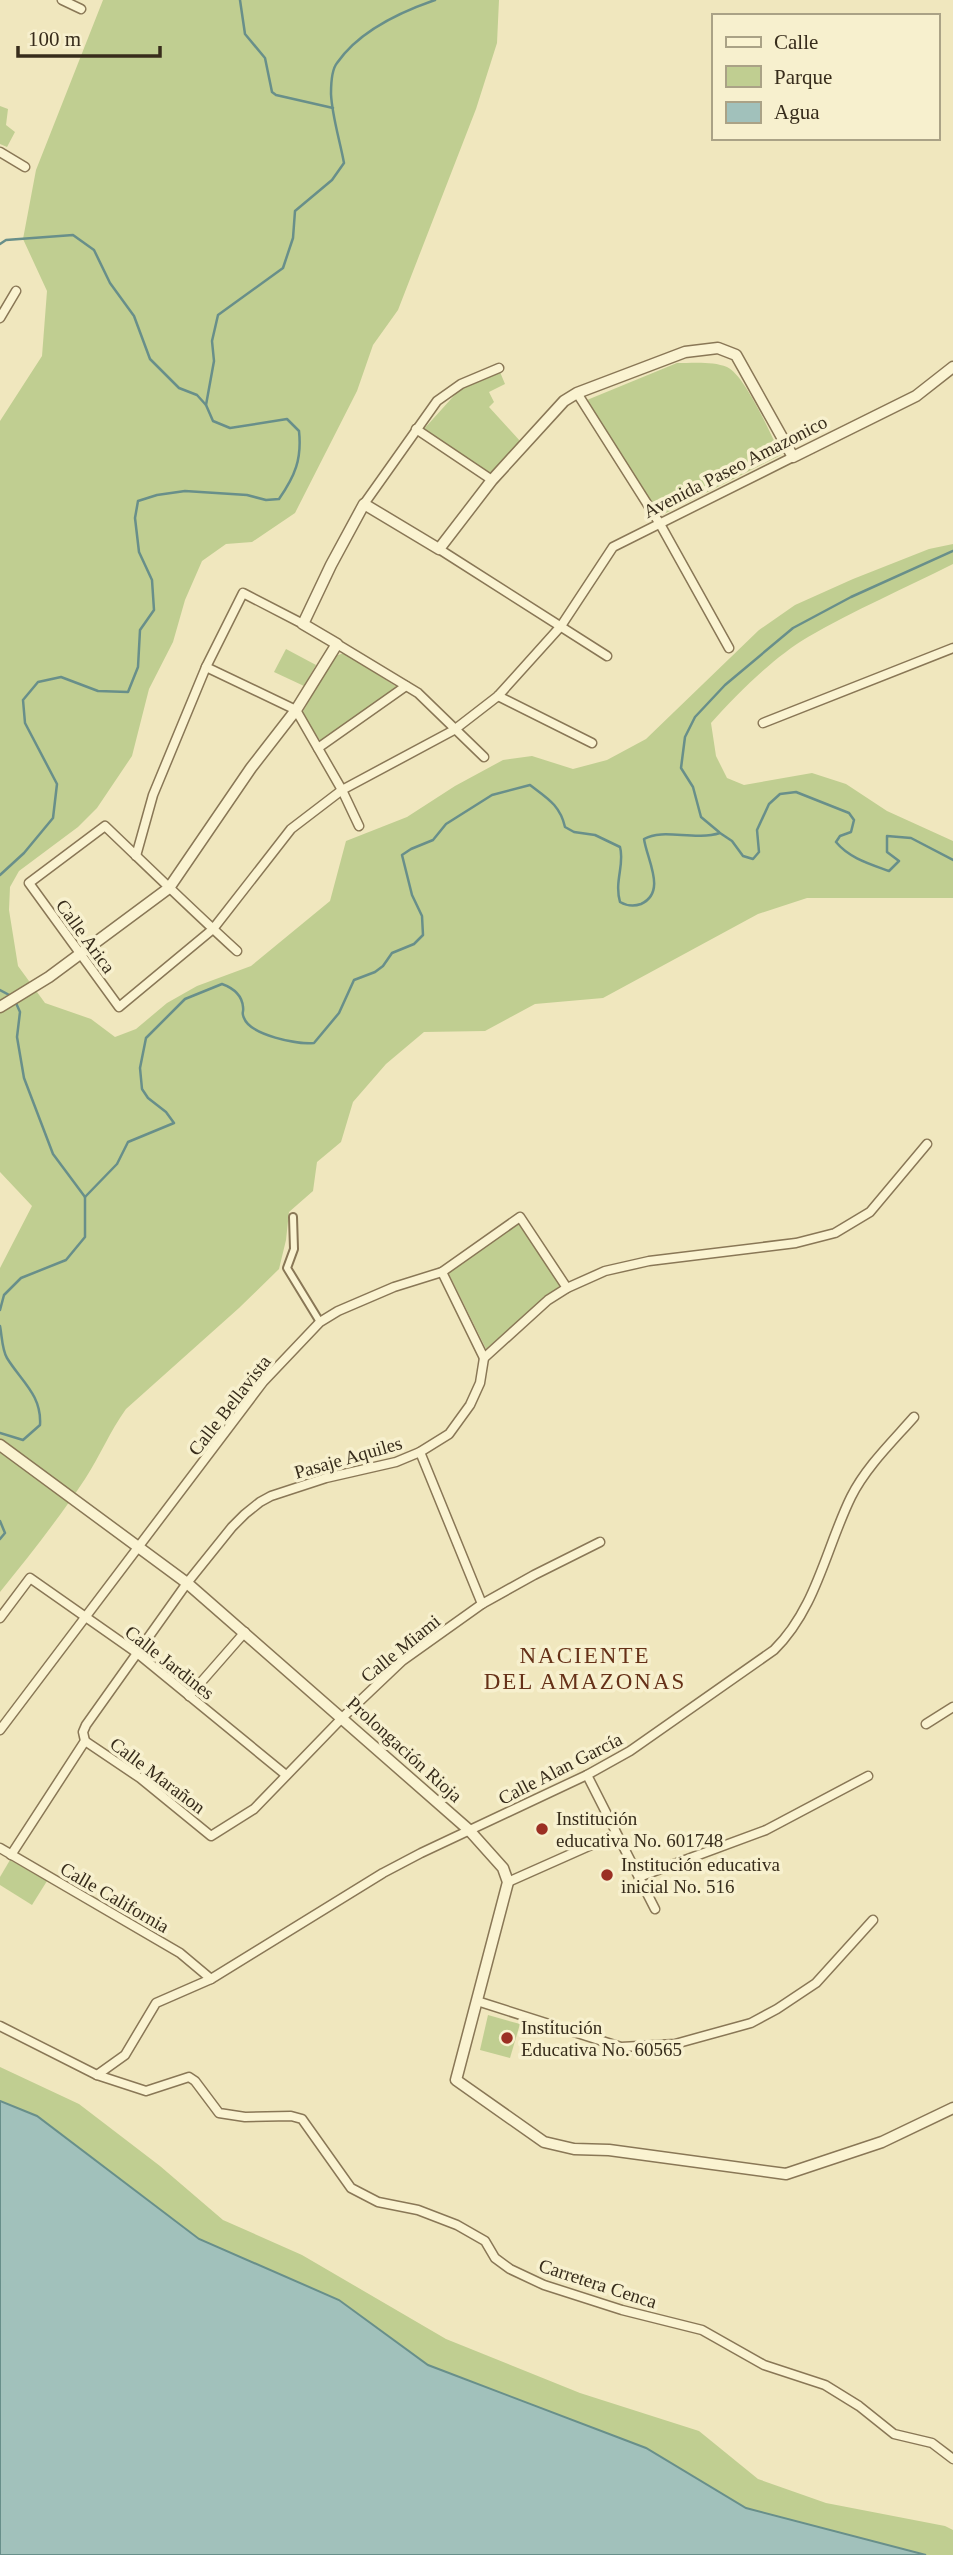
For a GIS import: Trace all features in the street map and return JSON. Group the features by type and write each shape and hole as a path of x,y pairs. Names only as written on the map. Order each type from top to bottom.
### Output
{"street":[{"path":"62,0 81,9"},
{"path":"0,152 25,167"},
{"path":"0,318 16,291"},
{"path":"439,550 492,480 564,401 577,393 685,352 718,348 736,355 793,457"},
{"name":"Avenida Paseo Amazonico","path":"119,1007 213,929 291,829 342,790 454,730 498,696 561,626 613,547 916,396 953,367"},
{"path":"303,624 364,504 437,401 448,392 499,368"},
{"path":"577,393 660,524 729,648"},
{"path":"416,429 492,480"},
{"path":"364,504 607,656"},
{"path":"237,951 136,856 153,795 206,667 243,593 303,624 418,693 484,757"},
{"path":"0,1007 49,977 169,888 251,768 296,710 337,644"},
{"path":"763,723 953,648"},
{"path":"206,667 296,710 342,790 359,826"},
{"path":"318,748 406,686"},
{"path":"498,696 592,743"},
{"name":"Calle Arica","path":"119,1007 29,883 105,826 136,856"},
{"path":"442,1272 485,1358 526,1319 567,1287 605,1270 649,1261 796,1243 835,1233 870,1212 927,1144"},
{"path":"293,1217 294,1249 287,1268 320,1322"},
{"name":"Calle Bellavista","path":"0,1730 264,1382 320,1322 338,1311 394,1287 442,1272 520,1217 567,1287"},
{"name":"Pasaje Aquiles","path":"11,1855 86,1743 83,1732 86,1725 187,1583 232,1527 260,1502 326,1478 396,1462 420,1452 449,1434 460,1422 480,1383 485,1358"},
{"name":"Calle Alan García","path":"97,2075 125,2055 156,2003 211,1979 383,1873 587,1775 630,1751 765,1657 788,1636 820,1577 851,1497 867,1470 914,1417"},
{"name":"Prolongación Rioja","path":"0,1445 187,1583 470,1830 503,1868 509,1882"},
{"path":"420,1452 482,1604"},
{"name":"Calle Miami","path":"211,1836 254,1809 343,1717 402,1661 482,1604 541,1570 600,1542"},
{"name":"Calle Jardines","path":"0,1618 30,1577 137,1653 286,1775"},
{"path":"189,1696 245,1633"},
{"path":"926,1724 953,1707"},
{"name":"Calle Marañon","path":"86,1743 135,1774 211,1836"},
{"path":"587,1775 655,1909"},
{"path":"639,1877 765,1830 868,1776"},
{"path":"617,1833 509,1882 477,2001 459,2082 544,2143 574,2149 609,2150 786,2174 882,2142 953,2108"},
{"name":"Calle California","path":"0,1848 180,1953 211,1979"},
{"path":"477,2001 621,2047 674,2044 751,2023 777,2009 816,1983 873,1920"},
{"name":"Carretera Cenca","path":"0,2026 97,2075 146,2091 189,2077 219,2113 244,2117 292,2116 302,2119 351,2188 378,2202 418,2210 457,2225 485,2241 495,2258 510,2269 544,2285 622,2310 702,2330 764,2365 825,2385 859,2406 894,2434 932,2443 953,2459"}],"green space":[{"path":"103,0 499,0 497,43 476,109 398,310 373,345 357,391 295,513 252,542 226,544 202,561 185,600 173,642 149,689 132,756 97,808 78,827 19,871 10,887 9,910 18,966 45,1003 91,1019 115,1037 136,1029 167,1003 197,986 251,966 330,901 346,841 407,817 455,786 503,760 532,756 573,769 607,760 646,739 759,630 795,605 929,549 953,544 953,564 795,645 757,676 711,723 716,756 727,778 744,785 812,773 846,784 887,811 953,841 953,898 807,898 758,914 603,998 535,1004 485,1031 424,1032 386,1064 353,1102 341,1142 317,1162 313,1191 289,1212 279,1269 126,1409 75,1494 0,1592 0,1268 32,1206 0,1172 0,421 42,356 47,291 23,239 36,170"},
{"path":"0,106 8,109 6,125 15,132 7,147 0,144"},
{"path":"677,363 715,364 734,372 757,407 781,455 660,516 587,400"},
{"path":"500,372 505,384 489,392 494,402 489,407 520,441 494,472 489,473 423,430 460,389"},
{"path":"286,649 316,665 304,686 274,672"},
{"path":"344,653 397,687 321,742 302,713 335,656"},
{"path":"518,1223 561,1285 486,1349 448,1272"},
{"path":"10,1860 47,1881 32,1905 0,1885 0,1877"},
{"path":"488,2015 520,2024 510,2058 480,2050"},
{"path":"0,2067 79,2104 160,2166 223,2220 302,2255 446,2339 580,2393 699,2431 758,2479 826,2503 945,2526 953,2530 953,2555 926,2555 746,2508 646,2448 428,2365 339,2300 199,2239 37,2116 0,2101"}],"water":[{"path":"0,2101 37,2116 199,2239 339,2300 428,2365 646,2448 746,2508 926,2555 0,2555"}],"waterway":[{"path":"240,0 245,34 265,58 272,92 333,108"},
{"path":"0,875 24,853 53,818 57,784 25,723 23,700 38,682 61,677 98,691 128,692 138,667 140,630 154,610 152,580 139,552 135,518 138,501 185,491 279,499 289,483 296,467 300,441 299,431 287,419 230,428 213,421 206,405 214,361 212,341 218,315 283,268 293,238 295,211 332,180 344,163 331,94 337,63 368,32 408,10 435,0"},
{"path":"0,244 6,240 73,235 94,250 110,283 134,316 150,359 179,388 197,395 206,405"},
{"path":"719,832 701,817 693,787 681,768 685,737 695,717 725,685 793,628 851,597 953,551"},
{"path":"85,1197 117,1164 128,1142 174,1123 142,1089 140,1068 146,1038 185,999 222,984 239,996 244,1018 255,1029 286,1040 314,1043 339,1013 354,980 375,972 392,953 414,944 423,935 422,916 412,895 402,855 433,840 446,824 492,795 530,785 556,807 565,827 574,832 595,835 620,847 618,894 620,902 630,906 641,904 649,899 653,892 653,875 644,839 660,835 700,836 720,833 732,841 743,856 753,859 759,852 757,830 769,804 780,794 796,792 849,813 854,820 851,832 840,836 836,842 853,856 875,866 889,871 899,861 887,852 887,836 911,838 953,860"},
{"path":"0,990 13,997"},
{"path":"0,1310 4,1295 21,1278 66,1260 85,1237 85,1197 53,1154 24,1078 17,1037 20,1012 16,1003"},
{"path":"0,1326 5,1355 30,1389 40,1414 40,1425 23,1440 0,1433"},
{"path":"0,1521 5,1533 0,1539"}],"place":[{"name":"Institución educativa No. 601748","path":"542,1829"},
{"name":"Institución educativa inicial No. 516","path":"607,1875"},
{"name":"Institución Educativa No. 60565","path":"507,2038"}],"district":[{"name":"NACIENTE DEL AMAZONAS","path":"585,1668"}]}
